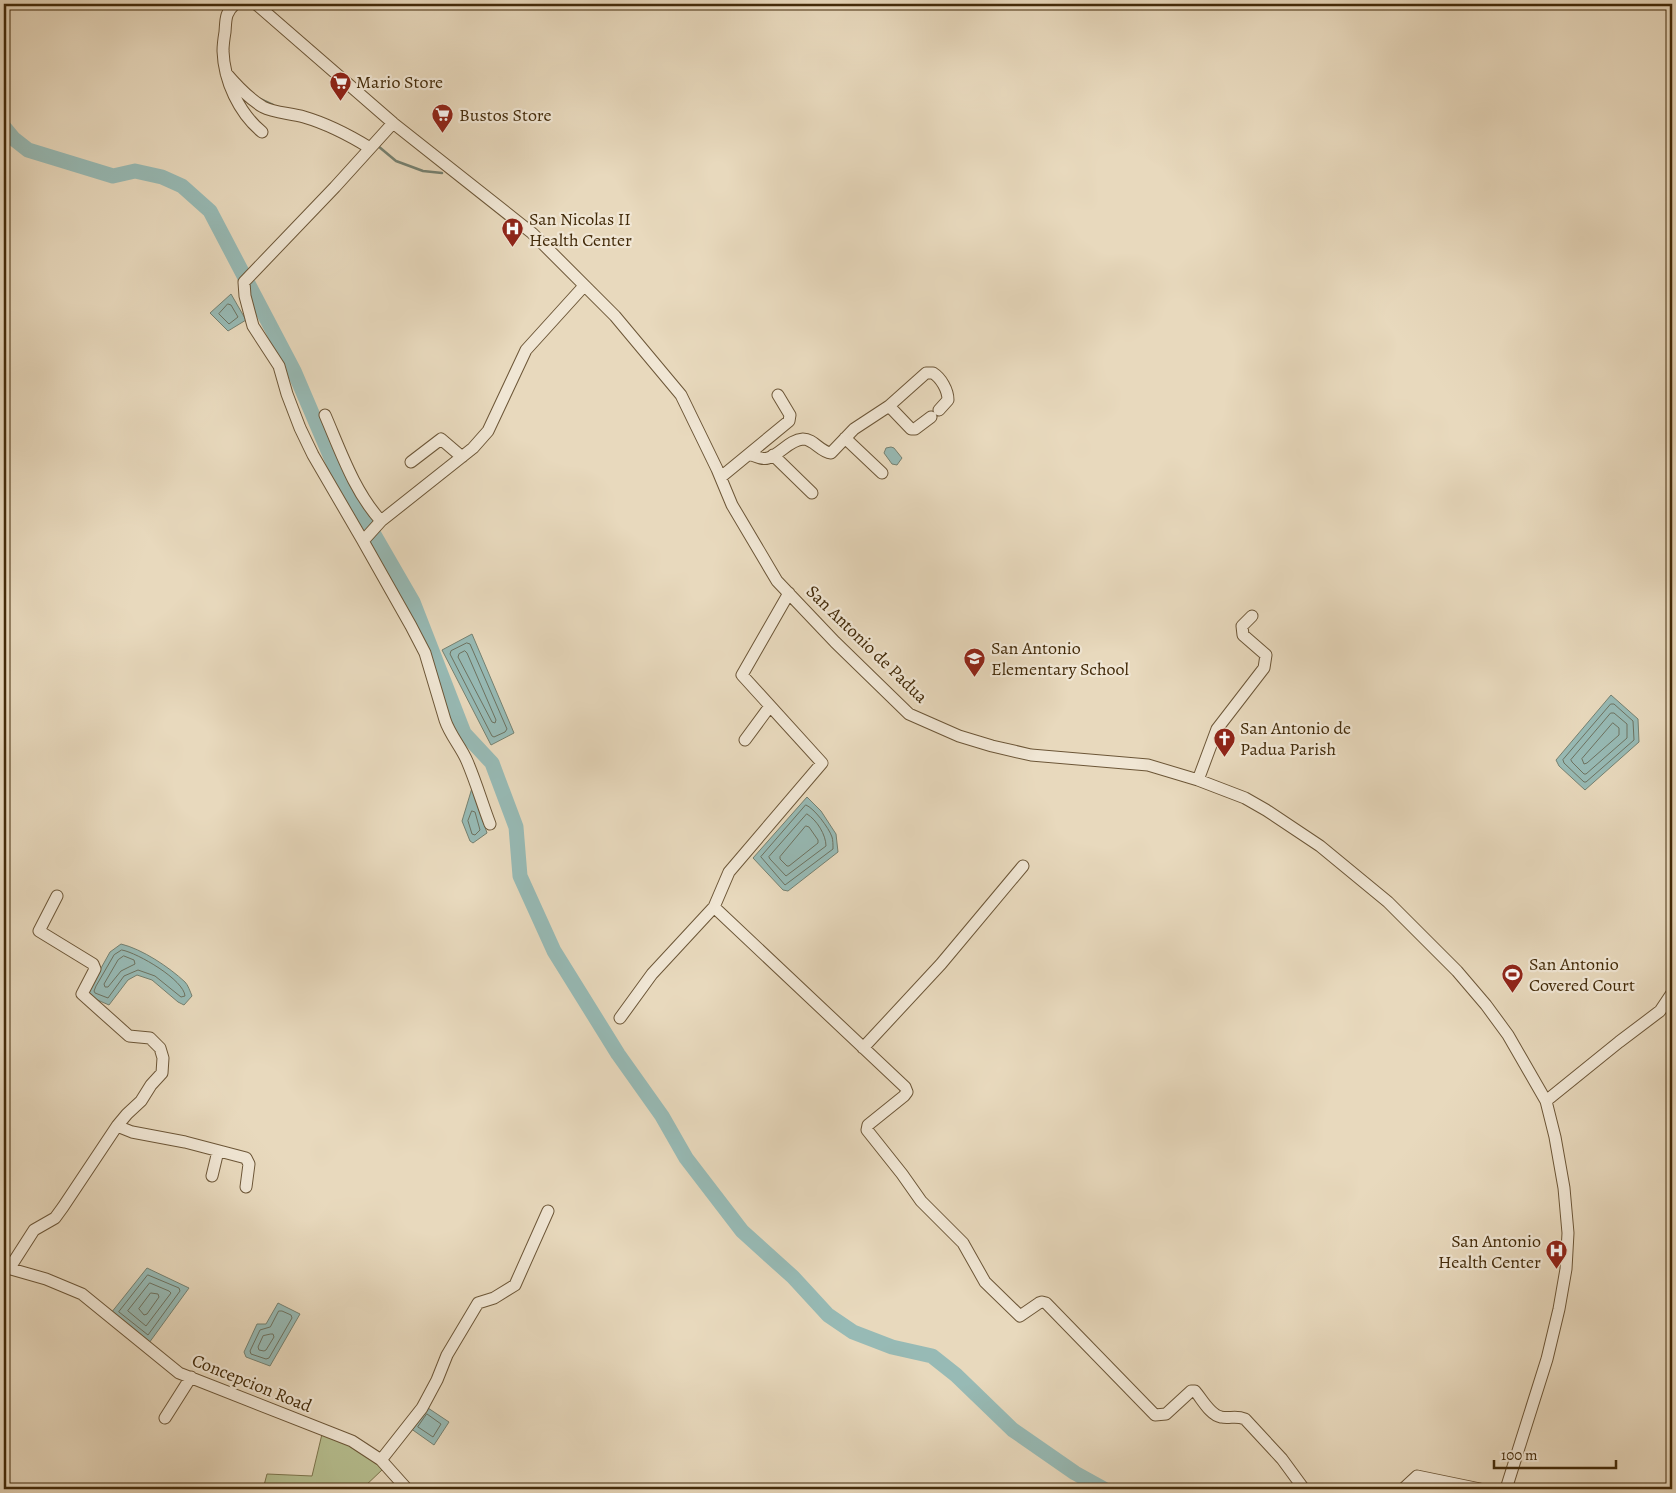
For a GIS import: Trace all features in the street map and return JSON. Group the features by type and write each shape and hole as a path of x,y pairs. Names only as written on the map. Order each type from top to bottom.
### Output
{"street":[{"path":"235,4 227,11 223,51 226,73 235,99 252,124 262,132"},
{"name":"San Antonio de Padua","path":"256,4 393,123 532,233 615,316 681,396 721,477 732,505 777,581 835,642 909,714 959,736 1031,755 1148,765 1198,780 1246,798 1320,846 1388,902 1457,970 1486,1004 1508,1035 1546,1101 1555,1137 1564,1188 1568,1233 1566,1270 1559,1309 1547,1358 1506,1489"},
{"path":"226,73 247,95 265,108 325,124 373,145"},
{"path":"393,123 244,282 245,296 253,326 279,366 287,394 313,455 365,540 425,653 448,729 455,738 467,762 490,824"},
{"path":"365,540 378,524 473,448 488,431 526,350 584,286"},
{"path":"749,454 762,459 769,458 796,440 805,439 824,452 831,453 854,429 889,406 926,374 933,373 939,376 948,394 948,400 915,429 911,429 889,406"},
{"path":"721,477 789,421 790,415 778,395"},
{"path":"325,415 353,480 378,524"},
{"path":"845,438 882,473"},
{"path":"411,462 441,439 462,457"},
{"path":"773,455 812,493"},
{"path":"620,1018 652,974 714,907 729,872 822,763 742,675 789,593"},
{"path":"1198,780 1217,730 1264,668 1266,655 1243,635 1242,626 1252,616"},
{"path":"745,740 770,706"},
{"path":"863,1048 941,964 1023,866"},
{"path":"6,1268 34,1230 55,1218 63,1208 118,1126 141,1101 162,1072 163,1058 160,1048 150,1038 129,1036 82,994 95,969 93,964 40,934 40,928 57,896"},
{"path":"714,907 905,1087 906,1092 868,1125 867,1130 921,1201 963,1243 986,1282 1020,1316 1039,1303 1046,1303 1155,1415 1166,1414 1191,1391 1195,1391 1216,1415 1221,1417 1237,1416 1245,1419 1282,1459 1304,1489"},
{"path":"1546,1101 1618,1042 1660,1011 1672,993"},
{"path":"118,1126 132,1132 185,1142 248,1160 246,1187"},
{"path":"212,1176 218,1151"},
{"path":"381,1460 422,1408 448,1355 478,1303 494,1298 515,1284 548,1211"},
{"name":"Concepcion Road","path":"6,1268 46,1280 82,1294 179,1373 352,1441 381,1460 407,1489"},
{"path":"165,1418 191,1377"},
{"path":"1403,1489 1417,1476 1480,1489"}],"green space":[{"path":"322,1434 363,1452 383,1469 362,1489 263,1489 267,1474 312,1476"}],"water":[{"path":"231,294 246,320 228,331 210,313"},
{"path":"891,447 902,458 897,465 892,464 884,453 886,448"},
{"path":"472,634 514,733 491,745 442,650"},
{"path":"1611,695 1638,719 1639,742 1585,790 1559,766 1556,760"},
{"path":"472,788 487,833 473,843 470,841 462,821"},
{"path":"807,797 821,811 836,834 838,852 788,891 783,890 753,858"},
{"path":"121,944 146,954 171,970 186,983 192,996 184,1005 152,980 137,975 128,980 109,1005 86,995 110,952"},
{"path":"147,1268 189,1288 149,1343 111,1313"},
{"path":"278,1303 300,1314 270,1366 246,1357 244,1352 257,1324 266,1324"},
{"path":"425,1406 449,1422 434,1445 410,1428"}],"waterway":[{"path":"260,99 273,105"},
{"path":"4,127 14,139 28,150 113,176 135,171 162,177 182,186 210,211 294,371 335,467 413,602 464,733 492,763 516,827 520,876 554,951 618,1054 662,1116 686,1158 742,1231 793,1277 828,1315 853,1332 892,1347 932,1356 956,1375 1013,1430 1075,1473 1104,1489"},
{"path":"378,146 396,161 423,171 442,173"}],"place":[{"name":"Mario Store","path":"340,101"},
{"name":"Bustos Store","path":"443,134"},
{"name":"San Nicolas II Health Center","path":"513,248"},
{"name":"San Antonio Elementary School","path":"975,677"},
{"name":"San Antonio de Padua Parish","path":"1224,757"},
{"name":"San Antonio Covered Court","path":"1513,993"},
{"name":"San Antonio Health Center","path":"1557,1270"}]}
